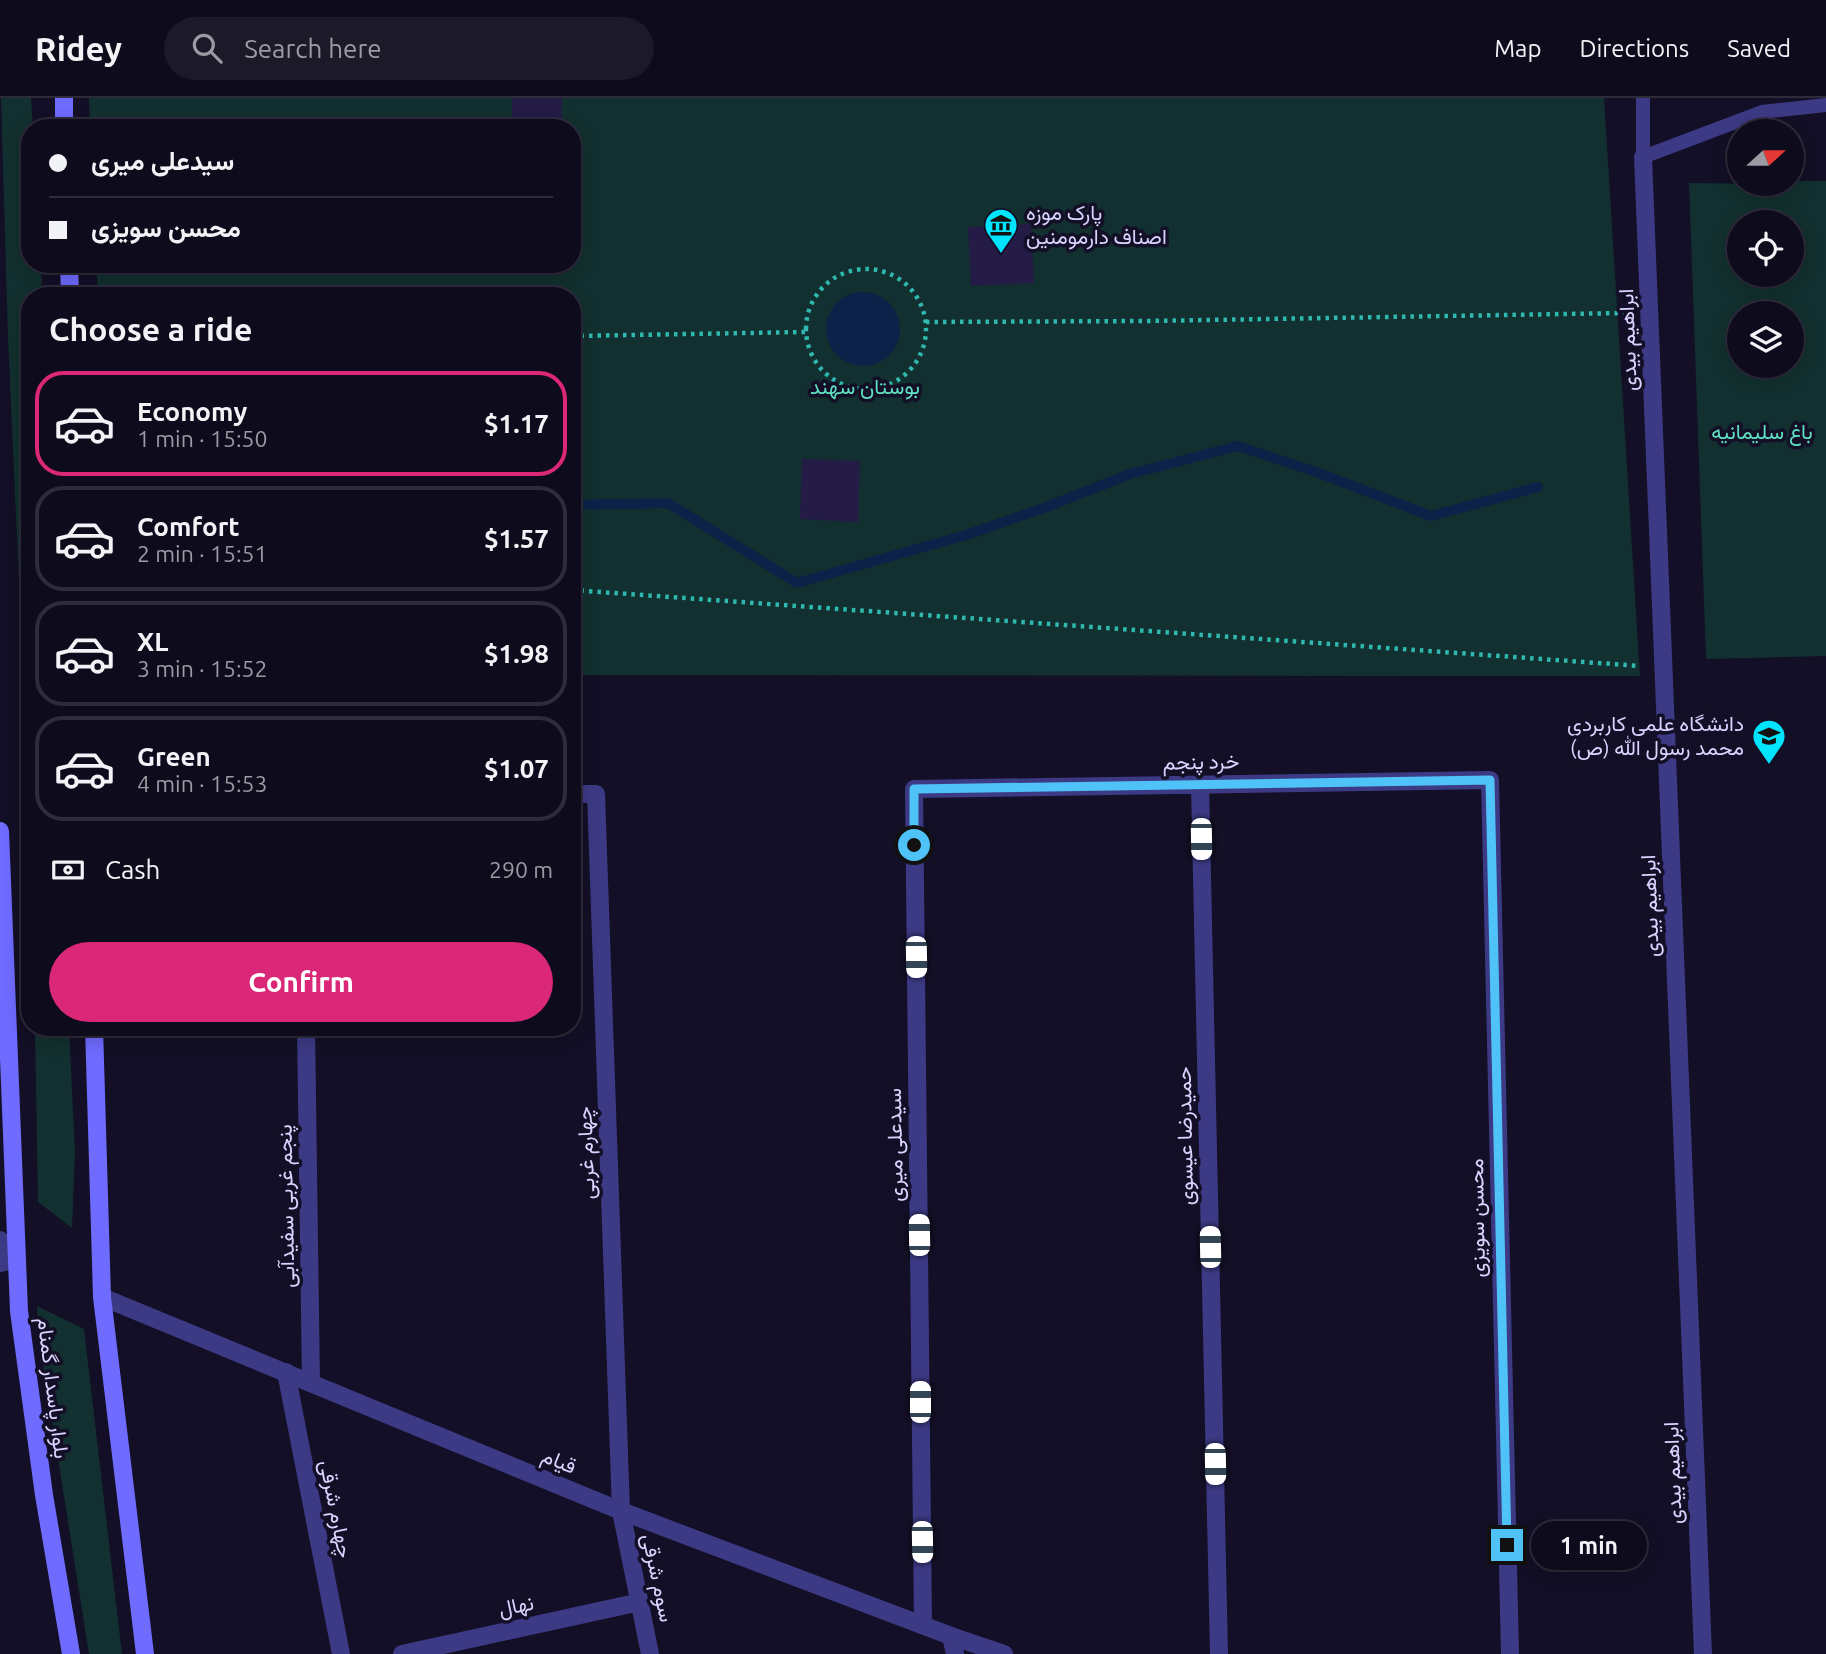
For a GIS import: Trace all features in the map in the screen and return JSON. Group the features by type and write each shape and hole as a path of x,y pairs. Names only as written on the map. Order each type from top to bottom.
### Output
{"main road":[{"path":"64,98 65,119"},
{"name":"بلوار پاسدار گمنام","path":"0,831 8,1261 19,1311 44,1495 71,1654"},
{"path":"94,1036 102,1297 145,1654"}],"street":[{"name":"ابراهیم بیدی","path":"1643,157 1703,1654"},
{"name":"خرد پنجم","path":"914,789 1490,780"},
{"name":"محسن سویزی","path":"1490,780 1510,1654"},
{"name":"حمیدرضا عیسوی","path":"1200,785 1219,1654"},
{"name":"سیدعلی میری","path":"914,789 923,1625"},
{"name":"چهارم غربی","path":"581,794 596,794 621,1511"},
{"name":"پنجم غربی سفیدآبی","path":"306,1036 312,1383"},
{"path":"0,1240 8,1261"},
{"name":"قیام","path":"102,1297 621,1511 923,1625 953,1645 1004,1654"},
{"name":"چهارم شرقی","path":"286,1372 341,1654"},
{"name":"سوم شرقی","path":"621,1511 650,1654"},
{"name":"نهال","path":"402,1654 640,1602"}],"lane":[{"path":"1643,98 1643,157 1762,112 1826,105"}],"path":[{"path":"871,269 891,274 908,285 920,302 926,322 926,341 913,367 890,384 872,389 853,388 835,381 821,368 810,352 806,332 808,312 818,294 832,279 851,271 871,269"},
{"path":"926,322 1650,313"},
{"path":"581,336 806,332"},
{"path":"581,591 1664,668"}],"green space":[{"path":"1,98 31,98 32,119 21,119 21,273 41,273 42,287 21,287 21,625"},
{"name":"بوستان سهند","path":"89,98 1604,98 1640,676 581,675 581,287 97,287 97,273 581,273 581,119 90,119"},
{"name":"باغ سلیمانیه","path":"1804,181 1826,181 1826,656 1706,659 1689,183 1727,183 1727,196 1804,196"},
{"path":"35,1036 69,1036 75,1152 72,1228 38,1202"},
{"path":"37,1306 84,1329 122,1654 89,1654 39,1339"}],"water":[{"path":"863,292 877,295 889,303 897,315 900,329 897,343 889,355 877,363 863,366 849,363 837,355 829,343 826,329 829,315 837,303 849,295"}],"building":[{"path":"512,98 562,98 562,119 512,119"},
{"name":"پارک موزه اصناف دارمومنین","path":"1031,224 1034,283 971,286 968,227"},
{"path":"802,459 860,461 858,522 800,519"}],"waterway":[{"path":"581,505 668,503 797,583 966,535 1130,474 1238,446 1319,473 1431,516 1538,487"}],"place":[{"name":"پارک موزه اصناف دارمومنین","path":"1001,255"},
{"name":"دانشگاه علمی کاربردی محمد رسول الله (ص)","path":"1769,766"}],"route":[{"path":"914,845 914,789 1490,780 1507,1545"}]}
